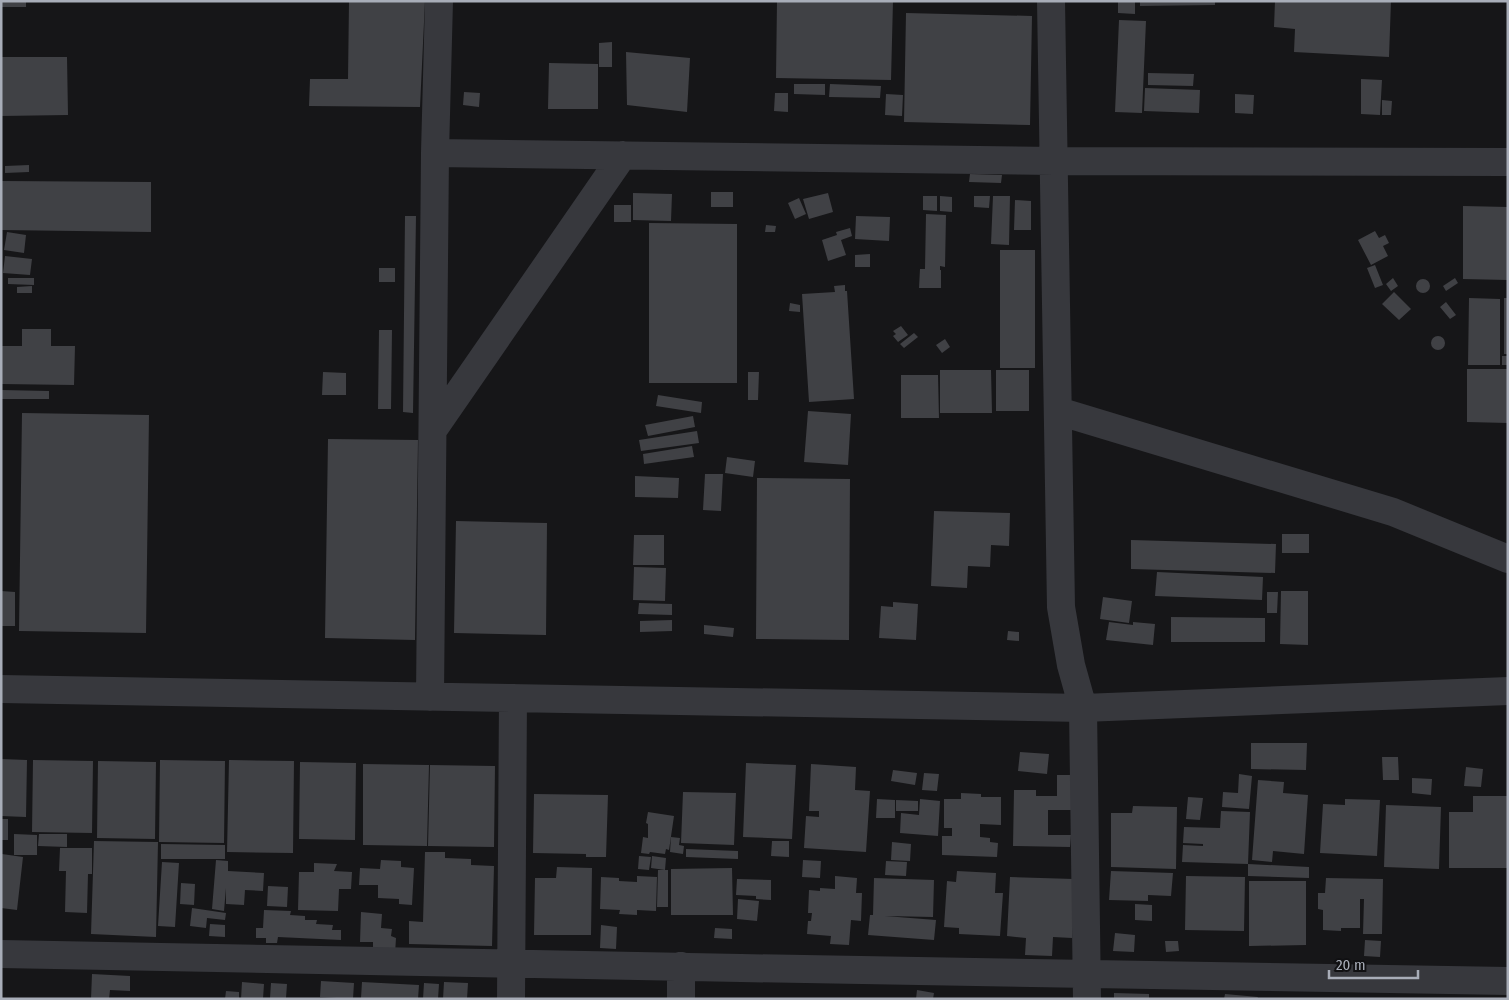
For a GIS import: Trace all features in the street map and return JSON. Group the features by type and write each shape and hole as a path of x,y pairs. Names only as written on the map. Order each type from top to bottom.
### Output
{"street":[{"path":"430,696 435,153 439,1"},
{"path":"1050,1 1061,607 1071,665 1083,708 1087,987"},
{"path":"435,153 1054,161 1508,162"},
{"path":"432,430 623,155"},
{"path":"1058,411 1394,512 1508,559"},
{"path":"1,689 1083,708 1508,691"},
{"path":"511,999 514,698"},
{"path":"1,954 681,966 1087,987 1508,981"},
{"path":"681,966 681,999"}],"building":[{"path":"1,1 26,1 26,7 1,7"},
{"path":"349,1 425,1 420,107 309,106 310,79 348,79"},
{"path":"777,1 893,1 891,80 776,78"},
{"path":"1118,1 1135,1 1135,14 1118,13"},
{"path":"1140,1 1215,1 1215,5 1140,6"},
{"path":"1275,1 1391,1 1389,57 1294,52 1295,29 1274,27"},
{"path":"906,13 1032,16 1030,125 904,122"},
{"path":"1119,20 1146,21 1142,113 1115,112"},
{"path":"612,42 612,67 599,67 599,43"},
{"path":"626,52 690,58 687,112 627,105"},
{"path":"1,57 67,57 68,115 1,116"},
{"path":"549,63 598,64 598,109 548,109"},
{"path":"1148,73 1194,74 1193,86 1148,85"},
{"path":"1361,79 1382,80 1380,115 1361,114"},
{"path":"794,84 825,84 825,95 794,94"},
{"path":"830,84 881,86 880,98 829,97"},
{"path":"1145,88 1200,90 1199,113 1144,111"},
{"path":"464,92 480,93 479,107 463,105"},
{"path":"775,93 788,93 788,112 774,111"},
{"path":"886,94 903,95 902,116 885,115"},
{"path":"1235,94 1254,95 1253,114 1235,113"},
{"path":"1382,100 1392,101 1391,115 1382,115"},
{"path":"29,165 29,172 5,173 5,166"},
{"path":"970,174 1002,175 1001,183 969,182"},
{"path":"1,181 151,182 151,232 1,230"},
{"path":"711,192 733,192 733,207 711,207"},
{"path":"633,193 672,194 671,221 633,220"},
{"path":"828,193 833,212 809,219 803,199"},
{"path":"923,196 937,196 937,211 923,210"},
{"path":"940,196 952,197 952,212 940,211"},
{"path":"974,196 990,196 989,208 974,207"},
{"path":"993,196 1010,196 1009,245 991,244"},
{"path":"799,198 806,214 795,219 788,203"},
{"path":"1015,200 1031,201 1031,230 1014,230"},
{"path":"614,205 631,205 631,222 614,222"},
{"path":"1463,206 1508,207 1508,280 1463,279"},
{"path":"926,214 946,215 945,267 940,266 941,288 919,288 920,269 925,269"},
{"path":"405,216 416,216 413,413 403,412"},
{"path":"856,216 890,217 889,241 855,239"},
{"path":"649,223 737,224 737,383 649,383"},
{"path":"766,225 776,226 775,232 765,232"},
{"path":"850,228 852,236 841,240 846,255 828,261 822,240 837,235 836,232"},
{"path":"1375,231 1379,238 1385,235 1389,243 1383,246 1388,256 1371,265 1358,240"},
{"path":"7,232 26,235 24,253 4,250"},
{"path":"1000,250 1035,250 1035,368 1000,368"},
{"path":"870,254 870,267 855,267 855,255"},
{"path":"5,256 32,259 30,275 3,273"},
{"path":"1375,265 1383,285 1375,288 1367,268"},
{"path":"379,268 395,268 395,282 379,282"},
{"path":"8,278 34,278 34,285 8,284"},
{"path":"1393,278 1398,286 1391,291 1386,284"},
{"path":"1455,278 1458,283 1446,291 1443,286"},
{"path":"1420,279 1426,279 1430,286 1426,293 1420,293 1416,289 1416,283"},
{"path":"845,285 845,291 847,291 854,399 809,402 802,294 835,292 834,286"},
{"path":"32,286 32,293 17,293 17,287"},
{"path":"1394,292 1411,309 1399,320 1382,304"},
{"path":"1469,298 1500,299 1500,365 1468,365"},
{"path":"1504,298 1508,298 1508,354 1504,354"},
{"path":"1446,302 1456,315 1450,319 1440,307"},
{"path":"790,303 800,305 800,312 789,311"},
{"path":"901,326 908,335 898,342 893,336 896,334 893,331"},
{"path":"22,329 51,329 51,346 75,346 74,385 1,384 1,346 22,346"},
{"path":"379,330 392,330 391,409 378,409"},
{"path":"914,333 918,337 904,348 900,344"},
{"path":"1438,336 1443,338 1445,343 1443,348 1438,350 1433,348 1431,343 1433,338"},
{"path":"945,339 950,347 942,353 936,345"},
{"path":"1502,356 1508,356 1508,365 1502,365"},
{"path":"1467,369 1508,369 1508,423 1467,422"},
{"path":"940,370 991,370 992,413 940,413"},
{"path":"996,370 1029,370 1029,411 996,411"},
{"path":"323,372 346,373 346,395 322,395"},
{"path":"748,372 759,372 758,400 748,400"},
{"path":"901,375 938,375 939,418 901,418"},
{"path":"1,390 49,391 49,399 1,399"},
{"path":"658,395 702,402 701,413 656,406"},
{"path":"808,411 851,414 848,465 804,462"},
{"path":"22,413 149,415 146,633 19,631"},
{"path":"693,416 695,427 648,436 645,425"},
{"path":"697,431 699,443 641,451 639,440"},
{"path":"328,439 418,440 415,640 325,638"},
{"path":"692,446 694,457 644,464 643,454"},
{"path":"727,457 755,461 753,477 725,473"},
{"path":"705,474 723,474 721,511 703,510"},
{"path":"635,476 679,478 678,498 635,497"},
{"path":"757,478 850,479 849,640 756,639"},
{"path":"934,511 1010,513 1009,546 991,545 990,567 968,566 967,588 931,586"},
{"path":"456,521 547,523 546,635 454,633"},
{"path":"1282,534 1309,534 1309,553 1282,553"},
{"path":"634,535 664,535 664,565 633,565"},
{"path":"1131,540 1276,544 1275,573 1131,569"},
{"path":"634,567 666,568 665,601 633,600"},
{"path":"1157,572 1263,577 1262,600 1155,596"},
{"path":"1,591 15,592 15,626 1,626"},
{"path":"1281,591 1308,591 1308,645 1280,644"},
{"path":"1267,592 1278,592 1277,613 1267,613"},
{"path":"1103,597 1132,601 1129,623 1100,619"},
{"path":"893,602 918,604 916,640 879,638 881,606 893,607"},
{"path":"639,603 672,604 672,615 638,614"},
{"path":"1171,617 1265,618 1265,642 1171,642"},
{"path":"672,620 672,631 640,632 640,621"},
{"path":"1109,622 1133,625 1133,622 1155,624 1153,645 1106,640"},
{"path":"704,625 734,628 733,637 704,634"},
{"path":"1008,631 1019,632 1019,641 1007,640"},
{"path":"1251,743 1307,743 1306,770 1251,769"},
{"path":"1020,752 1049,754 1047,774 1018,771"},
{"path":"1382,757 1398,757 1399,780 1383,780"},
{"path":"1,759 27,760 26,817 1,816"},
{"path":"33,760 93,761 92,833 32,832"},
{"path":"160,760 225,761 224,843 159,842"},
{"path":"229,760 294,761 293,853 227,852"},
{"path":"98,761 156,762 155,839 97,838"},
{"path":"300,762 356,763 355,840 299,839"},
{"path":"746,763 796,765 792,839 743,837"},
{"path":"363,764 429,765 427,846 363,845"},
{"path":"811,764 856,767 855,790 870,791 866,852 804,848 806,816 819,817 819,811 809,811"},
{"path":"430,765 495,766 494,847 428,846"},
{"path":"1466,767 1483,769 1481,787 1464,786"},
{"path":"893,770 917,773 915,785 891,781"},
{"path":"924,773 939,774 937,791 922,790"},
{"path":"1239,774 1252,776 1249,809 1222,807 1223,792 1238,793"},
{"path":"1057,775 1073,775 1072,810 1048,810 1048,835 1071,835 1070,847 1013,846 1014,790 1036,790 1036,796 1057,796"},
{"path":"1412,778 1432,779 1431,795 1412,793"},
{"path":"1258,780 1284,782 1283,793 1308,795 1304,854 1273,851 1272,862 1252,860"},
{"path":"683,792 736,793 734,845 681,843"},
{"path":"961,793 981,794 981,797 1001,797 1001,825 980,824 980,837 990,838 990,842 998,843 997,857 942,855 942,836 952,836 952,828 944,828 944,799 961,799"},
{"path":"534,794 608,795 606,857 586,857 586,854 533,853"},
{"path":"1473,796 1508,796 1508,868 1449,868 1449,812 1473,812"},
{"path":"1188,797 1203,798 1200,820 1186,819"},
{"path":"877,799 895,800 895,818 876,818"},
{"path":"920,799 940,801 938,836 900,833 901,813 919,815"},
{"path":"1345,799 1380,800 1377,856 1320,853 1323,804 1345,805"},
{"path":"896,800 918,801 918,811 896,811"},
{"path":"1386,805 1441,807 1439,869 1384,867"},
{"path":"1133,806 1177,807 1176,869 1111,867 1111,813 1132,813"},
{"path":"1221,811 1250,812 1248,864 1182,862 1183,845 1203,846 1203,844 1183,843 1184,827 1220,828"},
{"path":"648,812 674,816 669,850 666,849 665,854 641,853 643,837 648,838 648,824 646,823"},
{"path":"1,819 8,819 8,840 1,840"},
{"path":"14,834 37,835 37,855 14,855"},
{"path":"39,834 67,834 67,847 38,846"},
{"path":"671,837 680,838 679,845 684,846 683,854 670,852"},
{"path":"94,841 158,842 156,937 91,934"},
{"path":"772,841 789,841 789,857 771,856"},
{"path":"892,842 911,844 910,861 891,860"},
{"path":"161,844 225,845 225,859 161,859"},
{"path":"60,848 92,848 92,874 88,874 87,913 65,912 66,871 59,871"},
{"path":"686,849 738,851 738,859 686,857"},
{"path":"425,852 445,852 445,858 471,859 471,865 494,866 492,946 409,944 409,921 423,922"},
{"path":"2,854 23,857 17,910 1,908"},
{"path":"639,856 651,857 649,870 638,869"},
{"path":"652,856 666,858 665,870 651,868"},
{"path":"216,860 228,861 228,871 264,873 263,891 245,890 244,905 226,904 226,888 224,911 212,909"},
{"path":"381,860 401,861 401,867 414,868 412,905 399,904 399,899 378,898 378,885 359,885 360,868 380,869"},
{"path":"803,860 821,861 820,878 802,877"},
{"path":"886,861 907,862 906,876 885,875"},
{"path":"162,862 179,863 175,927 158,926"},
{"path":"314,863 337,864 334,871 352,872 351,889 339,889 338,911 298,910 299,872 314,872"},
{"path":"1248,864 1309,867 1309,878 1248,876"},
{"path":"557,867 592,868 591,935 534,935 535,878 556,878"},
{"path":"732,868 733,915 671,915 671,869"},
{"path":"658,870 668,870 668,907 657,907"},
{"path":"957,871 996,873 995,893 1003,893 1000,936 959,934 959,928 944,927 947,881 956,882"},
{"path":"1111,871 1173,873 1171,896 1148,895 1148,901 1109,900"},
{"path":"637,876 657,877 656,911 637,910 637,915 619,914 620,910 600,909 601,877 637,882"},
{"path":"835,876 857,878 856,893 862,893 861,921 851,920 849,945 830,944 831,936 807,934 808,921 811,921 812,913 808,913 809,890 820,891 820,888 835,889"},
{"path":"1186,876 1245,877 1244,931 1185,930"},
{"path":"1010,877 1074,879 1072,938 1053,937 1052,956 1025,955 1026,938 1007,936"},
{"path":"874,878 934,880 933,917 885,916 936,920 934,940 868,935 870,915 873,915"},
{"path":"1326,878 1383,879 1382,934 1363,934 1364,899 1360,899 1360,928 1341,928 1341,931 1323,930 1323,910 1318,909 1318,893 1325,893"},
{"path":"737,879 771,880 771,900 756,899 756,896 736,895"},
{"path":"1249,881 1306,881 1306,945 1249,946"},
{"path":"181,883 195,884 194,905 180,904"},
{"path":"268,886 288,887 287,907 267,906"},
{"path":"738,899 759,901 757,921 737,919"},
{"path":"1135,904 1152,905 1152,921 1135,920"},
{"path":"192,908 226,913 225,920 207,918 206,928 190,926"},
{"path":"264,910 291,911 290,915 305,916 305,920 317,920 316,924 333,925 332,930 341,930 341,940 278,937 277,943 266,943 266,938 256,938 256,928 263,928"},
{"path":"361,912 382,914 381,928 392,929 391,936 396,938 395,954 373,953 373,942 360,942"},
{"path":"210,924 225,925 225,937 209,936"},
{"path":"601,925 617,927 616,949 600,948"},
{"path":"715,928 732,929 732,939 714,938"},
{"path":"1115,933 1135,935 1134,952 1113,951"},
{"path":"1365,940 1381,941 1380,957 1364,956"},
{"path":"1165,941 1178,941 1179,951 1166,952"},
{"path":"92,974 130,976 130,991 110,990 109,999 91,999"},
{"path":"321,981 354,983 353,999 320,997"},
{"path":"242,982 264,984 263,999 241,999"},
{"path":"362,982 419,985 418,999 361,998"},
{"path":"444,982 468,983 467,999 443,999"},
{"path":"271,983 287,984 286,998 270,998"},
{"path":"424,983 439,984 438,999 423,999"},
{"path":"917,990 934,993 933,999 916,999"},
{"path":"226,991 239,992 239,999 225,999"},
{"path":"1114,993 1149,994 1149,999 1114,999"},
{"path":"1225,994 1258,997 1257,999 1224,999"}]}
